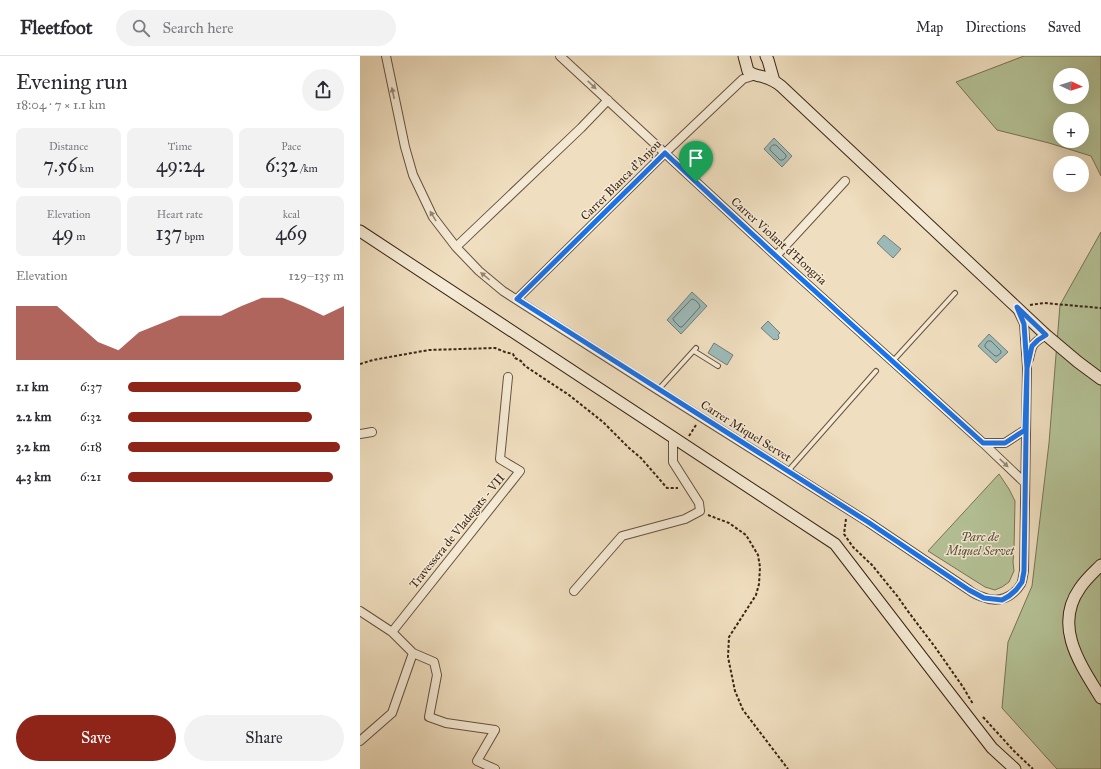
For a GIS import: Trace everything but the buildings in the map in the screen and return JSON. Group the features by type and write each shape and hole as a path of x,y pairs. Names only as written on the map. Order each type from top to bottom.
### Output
{"main road":[{"path":"758,75 766,72 768,59"},
{"path":"768,59 774,81"},
{"path":"746,61 751,74 774,81 1046,335 1078,362 1101,378"},
{"path":"360,231 835,544 992,748 1015,769"},
{"path":"1101,565 1080,587 1072,602 1068,620 1070,636 1075,651 1101,698"}],"street":[{"name":"Carrer Miquel Servet","path":"386,56 404,147 413,175 433,217 456,247 479,271 504,291 849,510 969,590 984,598 1002,600 1009,596 1022,582 1024,571 1027,368 1024,324 1017,307"},
{"name":"Carrer Violant d'Hongria","path":"563,57 776,256 983,443 1025,483"},
{"name":"Carrer Blanca d'Anjou","path":"743,79 746,61"},
{"name":"Carrer Blanca d'Anjou","path":"517,299 665,153 743,79 758,75"},
{"path":"456,247 581,128 608,100"},
{"path":"776,256 845,181"},
{"name":"Carrer Miquel Servet","path":"1027,368 1032,346 1046,335"},
{"name":"Travessera de Vladegats - VII","path":"392,632 520,471 500,459 508,377"},
{"path":"983,443 1005,443 1025,430"},
{"path":"360,434 372,432"},
{"path":"574,591 622,536 685,519 700,511 700,502 673,462 673,437"},
{"path":"360,611 392,632 414,652 434,662 437,675 429,716 446,723 495,730 477,761 495,769"},
{"path":"360,741 392,713 414,652"}],"lane":[{"path":"893,361 955,293"},
{"path":"658,390 695,349 718,366"},
{"path":"787,471 876,371"}],"path":[{"path":"1017,307 1044,303 1101,308"},
{"path":"360,364 373,360 429,350 495,348 513,354 515,358 521,361 525,366 569,395 603,422 641,458 667,488 689,487"},
{"path":"684,444 700,416"},
{"path":"849,510 845,522 844,534 853,547 872,565 898,597 963,687 974,706"},
{"path":"700,511 729,523 746,535 758,555 760,584 756,595 728,637 728,657 735,691 743,710 788,769"},
{"path":"982,717 1033,769"}],"green space":[{"path":"1024,56 1101,56 1101,176 1091,156 1065,148 1089,148 1089,112 1053,112 1053,144 997,130 956,82"},
{"path":"1101,232 1101,769 1057,769 1002,708 1008,642 1032,586 1049,443 1060,305"},
{"name":"Parc de Miquel Servet","path":"999,474 1015,501 1014,571 1009,582 995,590 985,587 928,551"}],"water":[{"path":"774,138 792,156 782,167 764,149"},
{"path":"884,235 901,249 893,258 877,243"},
{"path":"692,292 707,306 681,334 667,320"},
{"path":"768,321 780,333 777,340 774,340 761,328"},
{"path":"989,334 1008,352 996,363 978,346"},
{"path":"714,343 733,355 727,365 708,353"}],"route":[{"path":"696,182 665,153 517,299 868,522 969,590 984,598 1002,600 1009,596 1022,582 1024,571 1027,368 1024,324 1017,307 1046,335 1032,346 1027,368 1025,430 1005,443 983,443 696,182"}]}
